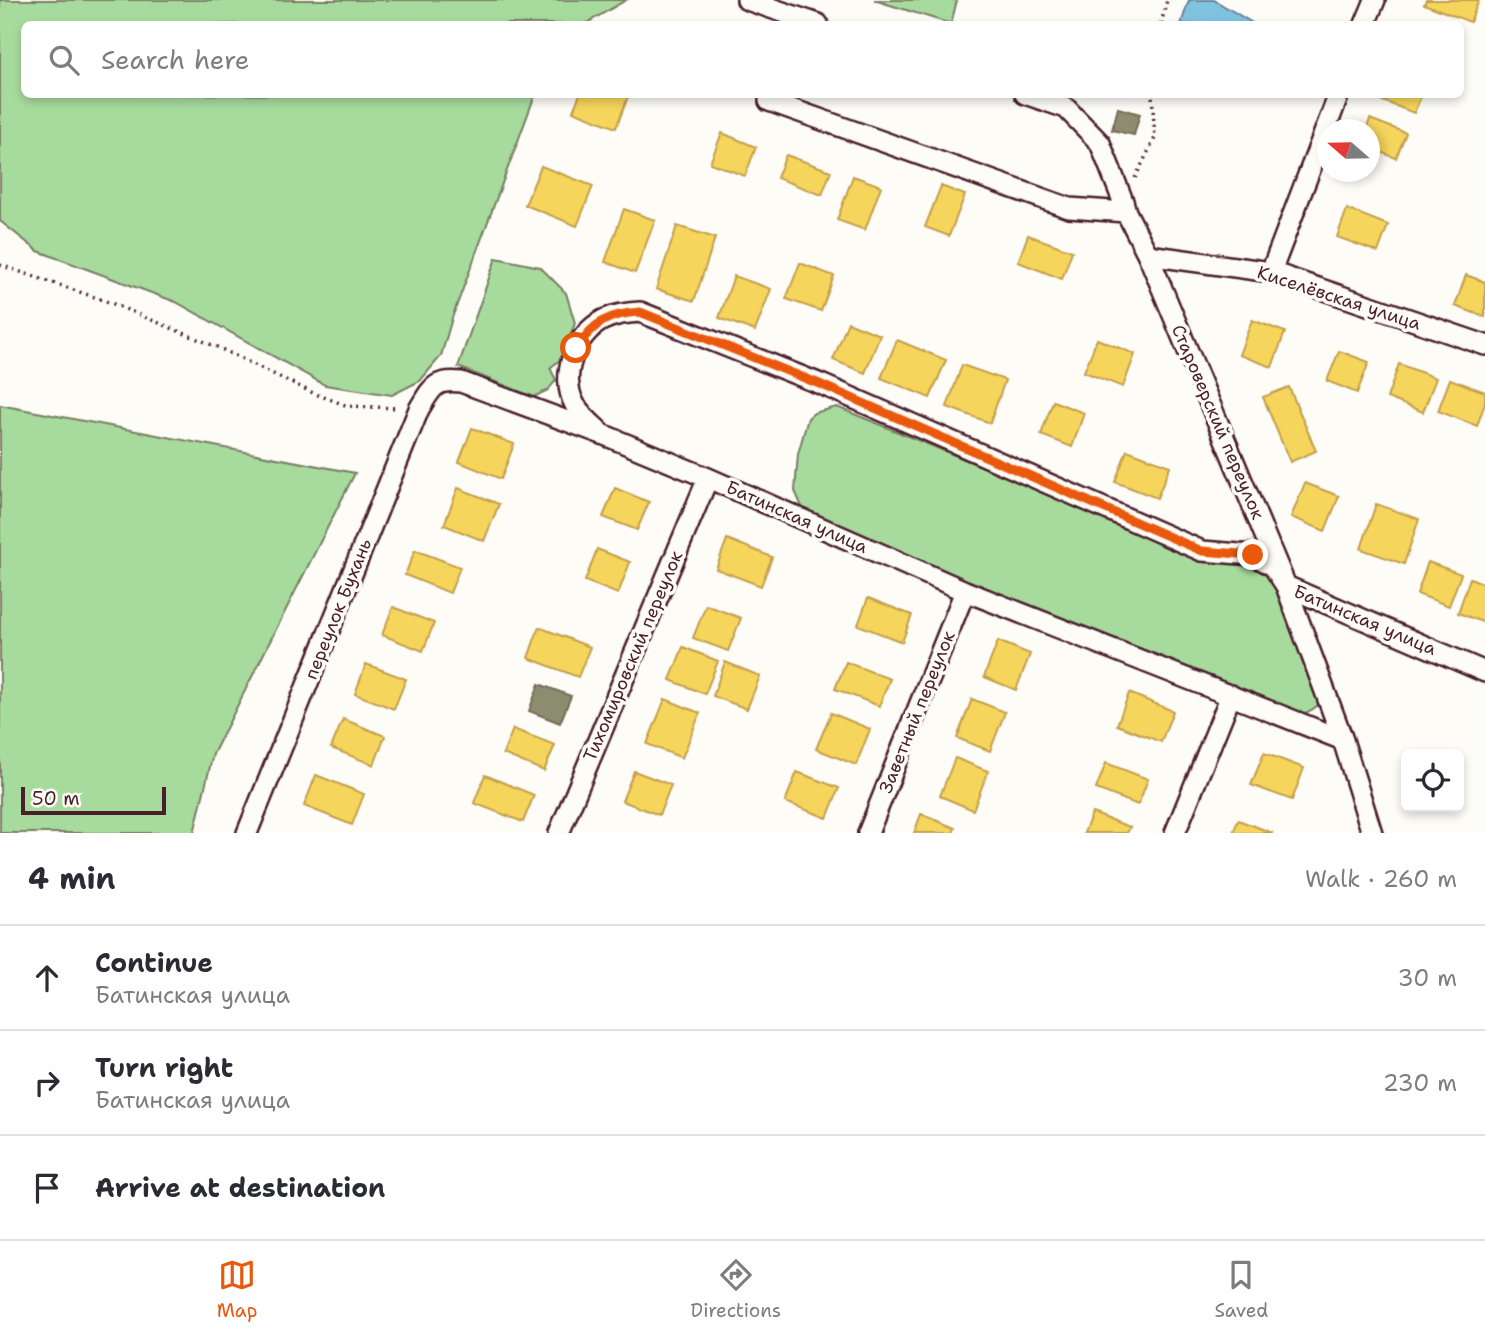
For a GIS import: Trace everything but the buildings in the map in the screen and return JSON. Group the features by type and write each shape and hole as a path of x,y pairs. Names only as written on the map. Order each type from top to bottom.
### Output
{"street":[{"path":"747,0 809,21"},
{"path":"1366,21 1375,0"},
{"name":"Староверский переулок","path":"1038,98 1066,107 1100,143 1124,207 1148,255 1286,586 1343,740 1371,833"},
{"path":"1271,272 1337,98"},
{"path":"769,102 1069,208 1124,207"},
{"name":"Киселёвская улица","path":"1148,255 1271,272 1485,345"},
{"name":"Батинская улица","path":"602,434 575,403 569,386 570,366 576,348 587,332 603,320 640,312 822,385 1202,551 1253,555 1273,566 1286,586 1485,672"},
{"name":"Батинская улица","path":"433,387 448,380 461,382 602,434 965,591 1343,740"},
{"name":"переулок Бухань","path":"247,833 419,409 433,387"},
{"name":"Тихомировский переулок","path":"559,833 708,478"},
{"name":"Заветный переулок","path":"868,833 965,591"},
{"path":"1175,833 1231,695"}],"path":[{"path":"1162,21 1167,0"},
{"path":"1124,207 1156,138 1152,98"},
{"path":"0,265 106,301 348,406 419,409"}],"green space":[{"path":"0,0 626,0 590,21 21,21 21,98 534,98 452,318 441,356 420,381 392,395 325,385 176,302 38,251 0,221"},
{"path":"874,0 957,0 952,21 941,21"},
{"path":"496,258 540,267 566,293 575,323 562,358 550,368 556,380 548,390 534,397 458,367"},
{"path":"0,405 355,473 213,754 194,833 0,833"},
{"path":"837,407 1200,556 1254,564 1273,576 1315,686 1318,705 1305,713 1289,711 806,516 795,491 798,454 808,418 814,413"}],"water":[{"path":"1189,0 1214,0 1249,21 1182,21"}],"route":[{"path":"576,348 587,332 603,320 640,312 822,385 1202,551 1253,555"}]}
